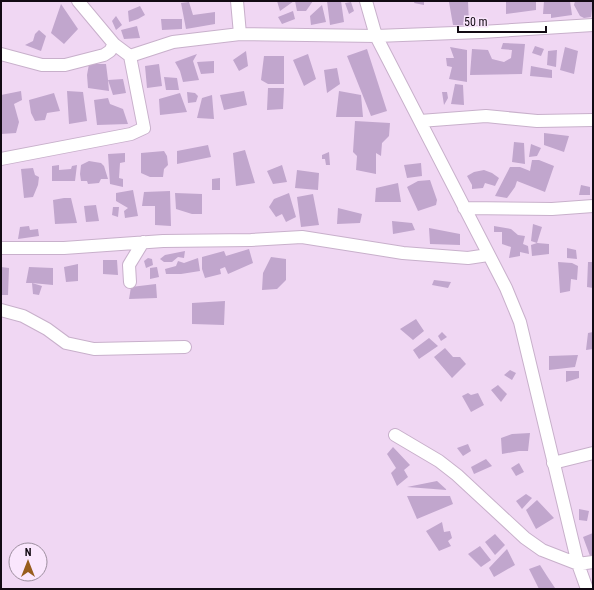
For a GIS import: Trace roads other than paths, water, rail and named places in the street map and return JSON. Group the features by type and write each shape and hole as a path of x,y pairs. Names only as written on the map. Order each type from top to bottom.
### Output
{"street":[{"path":"1,159 131,134 144,128 130,56 114,44 78,1"},
{"path":"237,1 240,34"},
{"path":"366,1 376,36 506,288 520,322 578,564 587,589"},
{"path":"130,56 173,42 240,34 376,36 481,32 593,25"},
{"path":"1,54 42,65 65,65 104,55 110,51 114,44"},
{"path":"420,121 486,116 537,121 593,120"},
{"path":"464,208 552,209 593,206"},
{"path":"1,248 64,248 143,242 251,240 302,237 403,253 468,258 488,255"},
{"path":"130,282 129,264 143,242"},
{"path":"1,310 23,316 47,329 66,343 94,349 185,347"},
{"path":"396,435 439,461 457,475 524,538 542,550 578,564 593,562"},
{"path":"553,463 593,454"}]}
